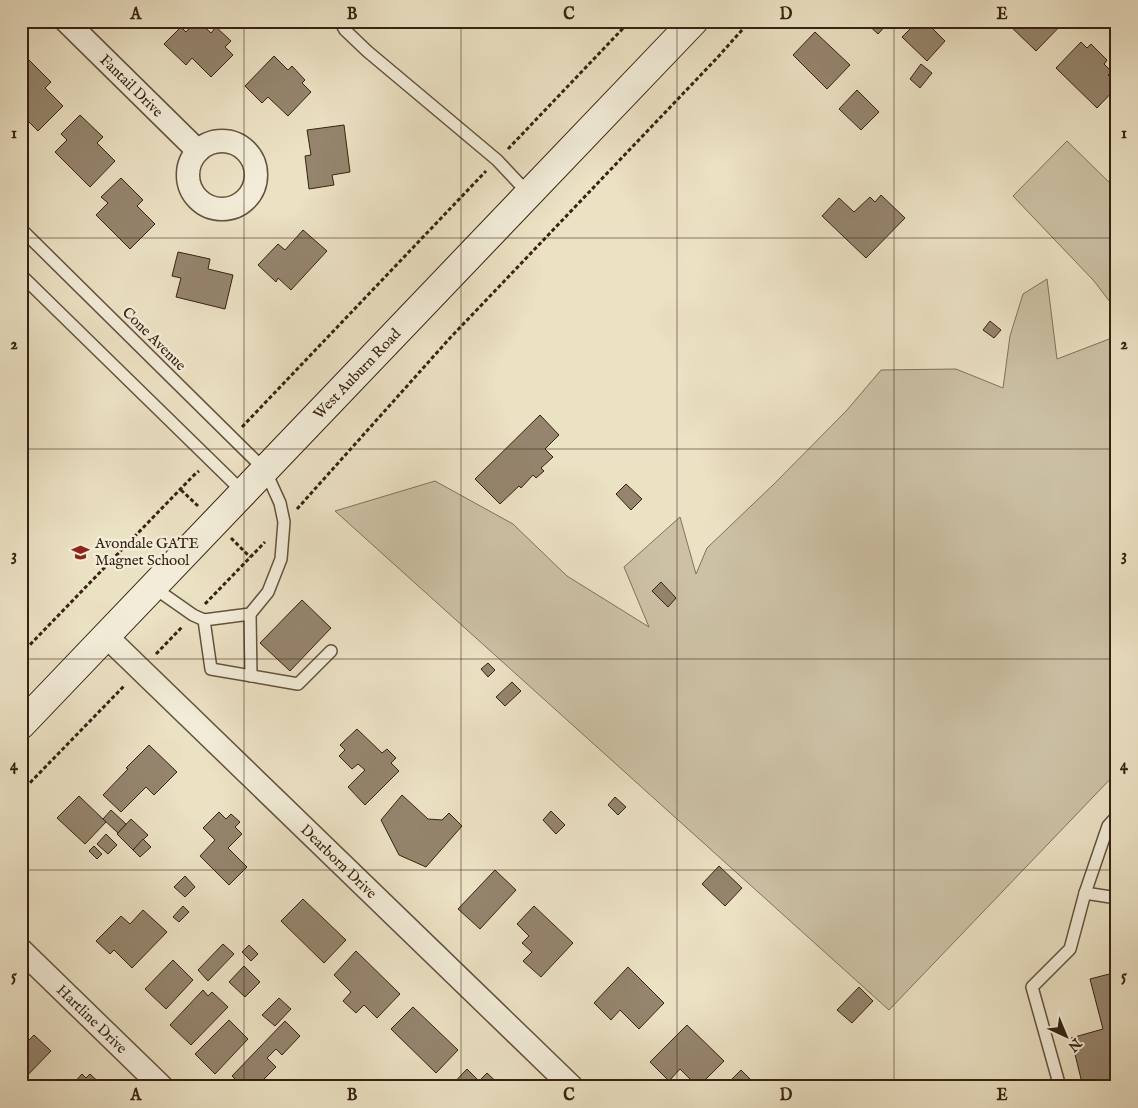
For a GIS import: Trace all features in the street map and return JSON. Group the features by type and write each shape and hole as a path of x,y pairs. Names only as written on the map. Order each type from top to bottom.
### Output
{"main road":[{"name":"West Auburn Road","path":"21,725 694,21"}],"street":[{"name":"Fantail Drive","path":"66,21 198,151"},
{"name":"Dearborn Drive","path":"106,636 572,1087"},
{"name":"Hartline Drive","path":"24,957 162,1087"}],"lane":[{"path":"340,21 345,30 367,51 497,160 529,194"},
{"name":"Cone Avenue","path":"21,229 265,470"},
{"path":"21,275 244,493"},
{"path":"251,676 250,614 268,592 282,559 284,522 280,503 265,470"},
{"path":"153,587 199,617 250,614"},
{"path":"199,617 211,668 298,684 331,651"},
{"path":"1060,1087 1032,987 1070,949 1085,893 1108,826 1117,816"},
{"path":"1085,893 1117,898"}],"path":[{"path":"243,426 630,21"},
{"path":"21,792 140,669 199,617 250,557 284,522 450,338 712,64 750,21"},
{"path":"21,654 198,472"},
{"path":"181,490 193,502"},
{"path":"232,539 250,557"}],"shaded area":[{"path":"1067,141 1117,190 1117,311 1094,281 1013,196"},
{"path":"1047,279 1057,359 1117,336 1117,772 889,1010 335,511 435,481 513,524 567,576 649,627 624,567 680,517 696,574 707,548 847,410 881,370 956,369 1003,388 1010,336 1023,294"}],"building":[{"path":"196,21 211,33 216,27 231,41 225,47 233,55 211,77 192,58 186,65 164,44 181,27 186,32"},
{"path":"864,21 890,21 878,34"},
{"path":"918,21 925,21 945,41 927,61 902,37"},
{"path":"1005,21 1065,21 1036,51"},
{"path":"815,32 850,65 827,89 793,55"},
{"path":"1081,42 1087,48 1091,44 1107,60 1104,64 1112,72 1108,75 1117,83 1117,87 1097,108 1056,68"},
{"path":"274,56 288,70 292,66 305,80 302,83 311,92 288,116 268,97 262,103 245,86"},
{"path":"29,60 51,82 45,88 63,106 38,131 21,114 21,67"},
{"path":"921,64 932,73 920,88 910,79"},
{"path":"857,90 879,112 861,130 839,109"},
{"path":"80,115 103,137 97,143 115,161 90,187 55,152 67,140 61,134"},
{"path":"344,125 350,172 332,175 334,185 309,189 305,156 311,155 307,130"},
{"path":"121,178 143,200 137,206 155,224 130,249 96,215 108,203 101,197"},
{"path":"881,195 905,218 866,258 822,216 839,198 854,212 870,197 875,202"},
{"path":"303,230 327,251 291,290 278,278 276,282 258,265 278,244 285,250"},
{"path":"178,252 210,259 208,269 233,275 225,309 176,297 181,278 172,276"},
{"path":"990,321 1001,330 994,338 983,330"},
{"path":"540,415 559,435 545,449 553,457 541,468 544,471 536,478 533,475 521,488 519,486 500,504 475,479"},
{"path":"626,484 642,499 631,510 616,494"},
{"path":"661,582 676,598 668,607 652,591"},
{"path":"302,600 331,628 290,671 260,643"},
{"path":"488,663 495,670 488,677 481,669"},
{"path":"512,682 521,691 505,706 496,697"},
{"path":"357,729 382,753 387,749 396,758 391,763 399,771 365,805 348,787 365,770 358,764 352,769 339,756 345,750 340,745"},
{"path":"149,745 177,772 154,795 146,787 121,812 103,795"},
{"path":"402,795 428,819 442,820 449,813 462,826 426,867 399,855 381,820"},
{"path":"79,796 106,822 85,844 57,818"},
{"path":"615,797 626,807 618,815 608,805"},
{"path":"111,810 126,824 118,833 103,819"},
{"path":"551,811 565,825 556,834 543,820"},
{"path":"219,812 226,819 231,814 240,822 235,827 242,834 228,848 247,867 229,885 200,856 215,840 203,828"},
{"path":"131,819 148,835 133,850 117,834"},
{"path":"106,834 117,845 108,854 97,844"},
{"path":"143,839 151,847 140,857 133,850"},
{"path":"94,846 102,854 97,859 89,851"},
{"path":"719,866 742,888 725,906 702,884"},
{"path":"495,870 516,890 480,929 458,909"},
{"path":"185,876 195,887 185,897 174,887"},
{"path":"303,899 346,940 324,963 281,921"},
{"path":"183,906 189,912 179,922 173,917"},
{"path":"534,906 573,943 541,977 523,961 532,952 522,943 529,936 517,924"},
{"path":"143,910 167,932 132,968 114,950 110,954 96,941 121,916 130,924"},
{"path":"223,944 234,954 208,981 198,970"},
{"path":"249,945 258,954 251,961 242,952"},
{"path":"356,951 400,994 377,1018 364,1005 356,1013 343,1001 351,992 334,975"},
{"path":"173,960 193,980 166,1009 145,989"},
{"path":"244,966 260,982 245,997 229,982"},
{"path":"628,967 664,1003 639,1029 620,1010 611,1020 594,1003"},
{"path":"1117,972 1117,1087 1083,1087 1071,1038 1103,1029 1090,979"},
{"path":"859,987 873,1001 852,1023 837,1010"},
{"path":"203,990 208,996 212,992 228,1007 191,1045 170,1025"},
{"path":"279,998 291,1009 275,1026 262,1015"},
{"path":"413,1007 458,1050 436,1073 391,1029"},
{"path":"229,1020 248,1039 215,1074 195,1054"},
{"path":"285,1021 300,1036 282,1055 276,1049 267,1058 276,1067 256,1087 243,1087 232,1076"},
{"path":"687,1025 724,1061 698,1087 680,1069 669,1081 650,1062"},
{"path":"21,1034 28,1041 34,1035 51,1051 21,1082"},
{"path":"467,1069 479,1081 487,1073 502,1087 450,1087"},
{"path":"741,1070 758,1087 724,1087"},
{"path":"82,1074 86,1078 90,1074 104,1087 70,1087"}],"place":[{"name":"Avondale GATE Magnet School","path":"81,552"}]}
